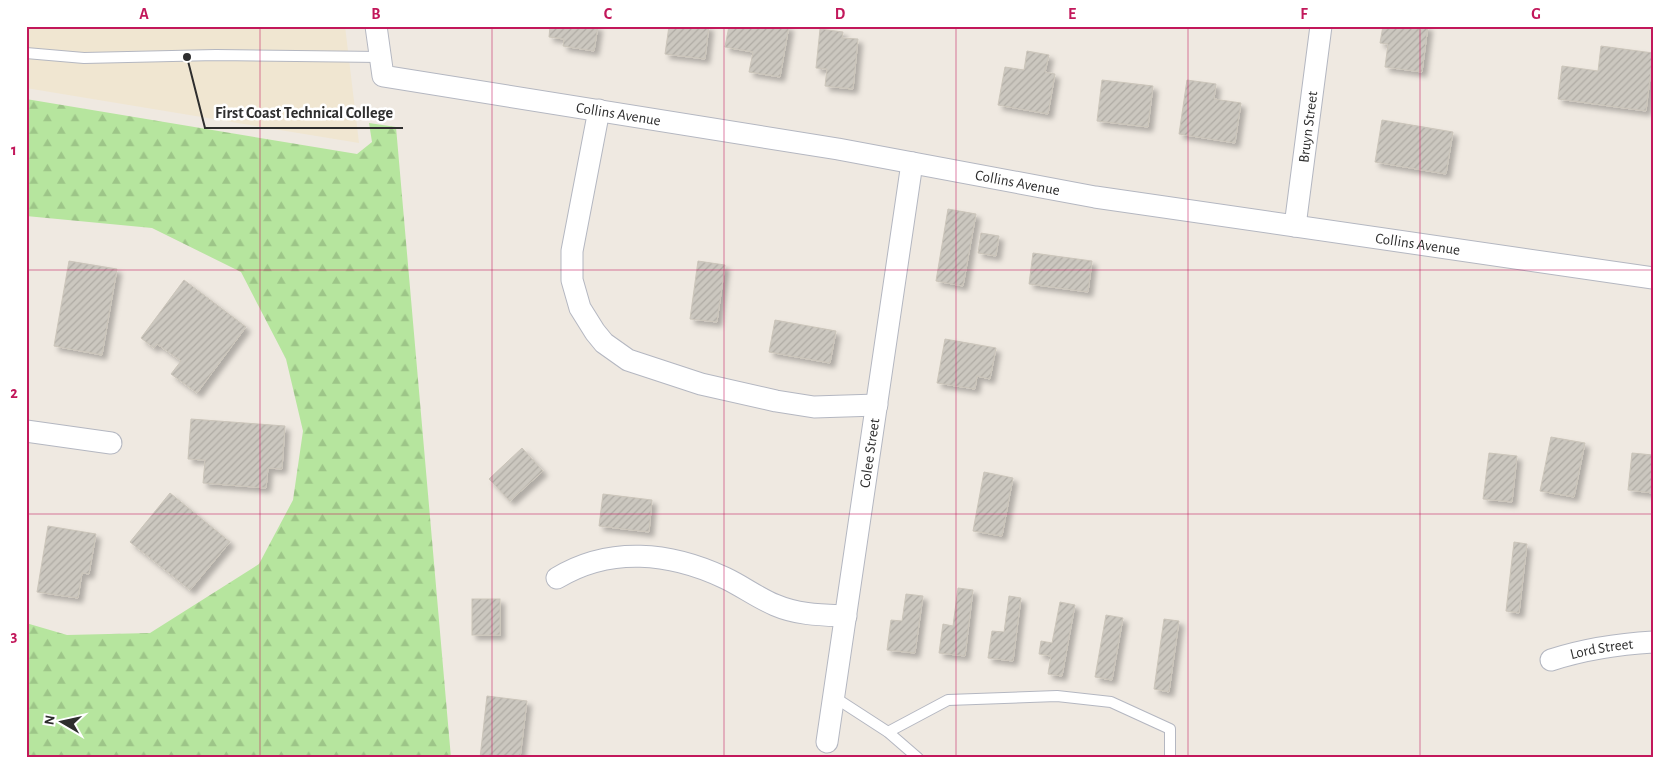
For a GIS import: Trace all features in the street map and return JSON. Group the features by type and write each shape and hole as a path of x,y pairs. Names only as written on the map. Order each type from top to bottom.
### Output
{"street":[{"path":"376,26 381,66"},
{"name":"Bruyn Street","path":"1296,226 1321,26"},
{"name":"Collins Avenue","path":"381,66 599,110 838,149 1096,197 1653,278"},
{"path":"599,110 572,251 572,280 580,308 594,332 604,343 628,360 700,384 757,397 814,407 877,405"},
{"name":"Colee Street","path":"827,742 912,163"},
{"path":"26,431 111,443"},
{"path":"557,578 572,569 597,560 624,555 654,556 690,564 724,577 775,605 801,613 846,616"},
{"name":"Lord Street","path":"1551,660 1574,653 1620,644 1653,642"}],"lane":[{"path":"26,53 84,58 216,55 381,66"},
{"path":"888,732 948,700 1056,696 1111,702 1170,729 1170,758"},
{"path":"834,697 888,732 918,758"}],"shaded area":[{"path":"26,26 345,26 359,143 26,88"}],"green space":[{"path":"26,99 357,154 372,142 369,123 396,127 451,758 26,758 26,623 67,635 150,633 259,564 293,500 303,431 286,359 241,272 152,228 26,216"}],"building":[{"path":"550,26 598,26 594,51 563,46 564,39 549,37"},
{"path":"669,26 709,26 705,59 665,54"},
{"path":"729,26 789,26 780,77 749,72 753,52 725,47"},
{"path":"1383,26 1428,26 1422,72 1385,67 1388,44 1380,43"},
{"path":"820,29 843,32 842,38 858,39 853,89 825,86 827,69 816,68"},
{"path":"1601,46 1653,53 1646,111 1558,99 1562,66 1598,71"},
{"path":"1027,51 1049,55 1045,72 1055,74 1048,114 998,105 1005,67 1024,70"},
{"path":"1102,80 1153,86 1148,127 1097,121"},
{"path":"1187,80 1216,84 1214,99 1241,103 1235,143 1179,134"},
{"path":"1382,120 1453,132 1446,174 1375,162"},
{"path":"948,209 976,214 963,286 936,281"},
{"path":"981,233 999,236 996,256 978,253"},
{"path":"1033,253 1092,261 1088,292 1029,284"},
{"path":"69,261 117,269 102,355 54,346"},
{"path":"698,261 725,265 717,322 690,319"},
{"path":"184,280 246,327 197,393 171,374 181,361 157,344 154,348 141,338"},
{"path":"775,320 836,331 830,363 769,352"},
{"path":"945,339 996,348 990,379 977,376 975,389 937,383"},
{"path":"191,419 285,426 282,469 268,468 266,488 203,483 205,460 188,459"},
{"path":"1551,437 1585,443 1574,497 1540,491"},
{"path":"522,448 543,471 510,501 489,479"},
{"path":"1489,453 1517,456 1512,502 1483,499"},
{"path":"1632,453 1653,455 1653,493 1628,490"},
{"path":"984,472 1013,478 1002,536 973,531"},
{"path":"170,493 230,542 190,590 130,542"},
{"path":"603,494 652,500 649,532 599,526"},
{"path":"48,526 96,534 89,574 82,573 78,598 37,592"},
{"path":"1514,542 1527,544 1519,613 1506,611"},
{"path":"958,588 973,590 965,656 939,653 943,624 953,626"},
{"path":"906,594 923,596 915,653 887,650 891,620 902,621"},
{"path":"1009,596 1021,598 1013,661 988,658 992,631 1004,632"},
{"path":"472,599 500,599 500,635 472,635"},
{"path":"1060,602 1075,605 1062,676 1048,674 1051,656 1039,654 1041,641 1052,643"},
{"path":"1106,615 1123,618 1112,680 1095,677"},
{"path":"1164,619 1179,621 1169,692 1154,689"},
{"path":"487,696 527,701 520,758 480,758"}],"place":[{"name":"First Coast Technical College","path":"187,57"}]}
